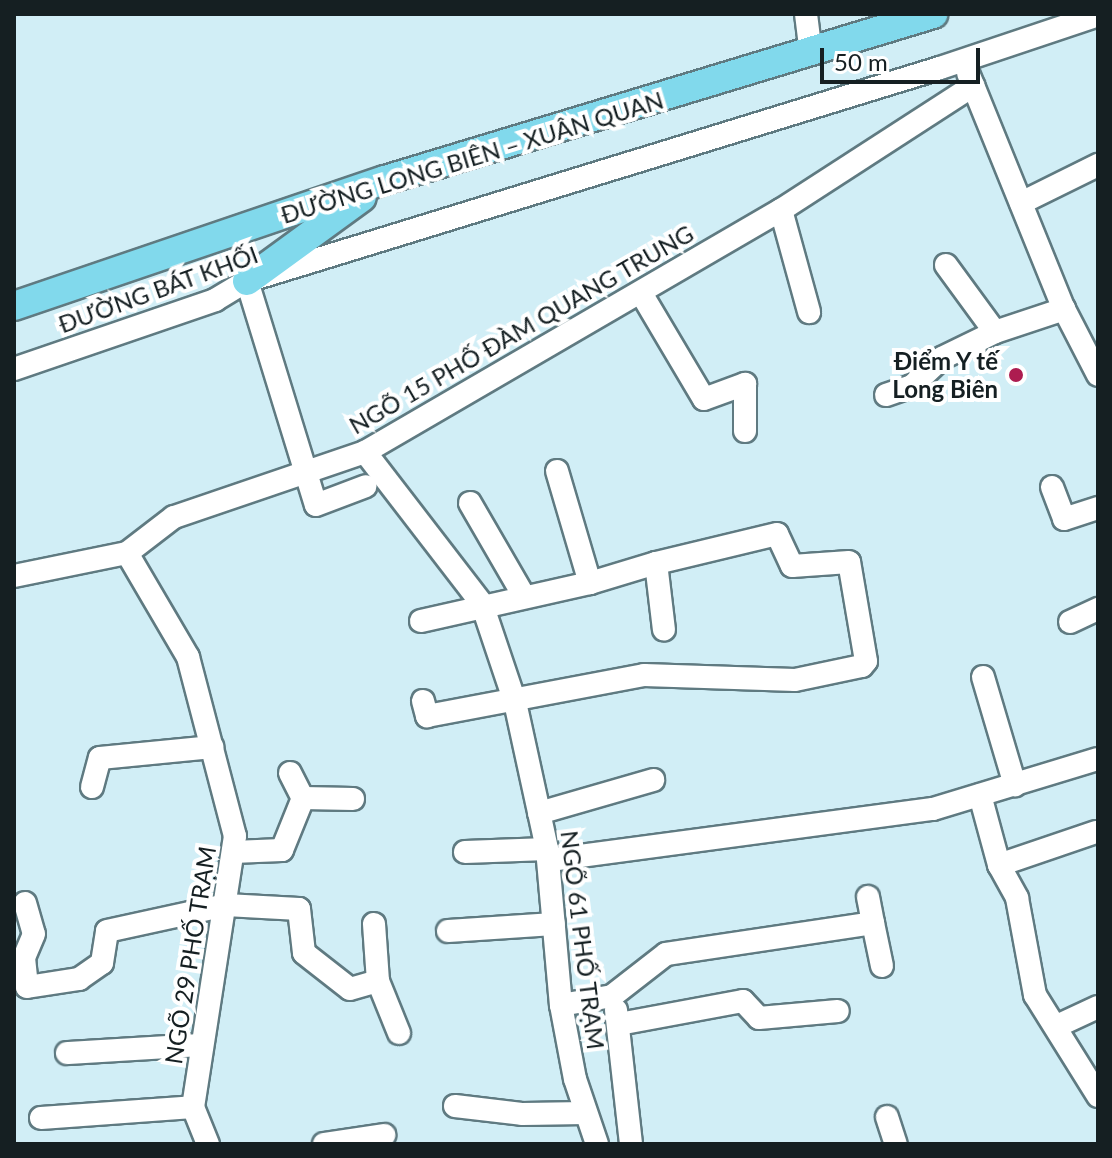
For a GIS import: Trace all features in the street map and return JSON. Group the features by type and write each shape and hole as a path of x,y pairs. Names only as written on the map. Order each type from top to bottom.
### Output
{"main road":[{"name":"ĐƯỜNG LONG BIÊN – XUÂN QUAN","path":"14,306 385,180 811,54 933,14"},
{"path":"247,281 385,180"}],"street":[{"path":"806,14 811,54"},
{"name":"ĐƯỜNG BÁT KHỐI","path":"14,369 215,300 247,281 963,60 1098,15"},
{"path":"963,60 1064,309 1098,375"},
{"name":"NGÕ 15 PHỐ ĐÀM QUANG TRUNG","path":"14,576 127,553 174,517 303,470 365,452 781,210 973,86"},
{"path":"1021,203 1098,165"},
{"path":"781,210 809,312"},
{"path":"946,265 995,332"},
{"path":"247,281 316,505 366,486"},
{"path":"641,293 704,399 745,384 745,431"},
{"path":"886,395 912,386 942,358 995,332 1064,309"},
{"name":"NGÕ 61 PHỐ TRẠM","path":"365,452 482,604 515,702 548,854 561,1005 585,1113 597,1144"},
{"path":"557,471 590,583"},
{"path":"1052,487 1064,519 1098,508"},
{"path":"470,503 524,596"},
{"path":"421,621 482,604 590,583 656,563 777,534 792,566 844,560 853,582 866,657 862,666 795,680 644,675 515,702 427,716 423,701"},
{"name":"NGÕ 29 PHỐ TRẠM","path":"127,553 188,657 235,836 193,1107"},
{"path":"656,563 664,630"},
{"path":"1070,622 1098,609"},
{"path":"983,677 1015,785"},
{"path":"92,787 100,758 212,747"},
{"path":"465,852 548,854 933,809 1098,759"},
{"path":"233,852 282,850 303,798 290,773"},
{"path":"539,813 653,780"},
{"path":"980,795 999,865 1017,898 1035,995 1098,1096"},
{"path":"303,798 353,799"},
{"path":"999,865 1096,832"},
{"path":"868,897 882,966"},
{"path":"25,903 34,934 24,958 27,987 79,979 91,971 102,963 107,931 226,905 299,909 304,953 350,989 378,981"},
{"path":"561,1005 612,996 666,954 873,923"},
{"path":"374,924 378,981 399,1033"},
{"path":"448,931 554,924"},
{"path":"612,996 619,1024 631,1144"},
{"path":"619,1024 743,1001 759,1018 838,1011"},
{"path":"1057,1026 1098,1007"},
{"path":"67,1053 202,1045"},
{"path":"455,1106 522,1114 585,1113"},
{"path":"41,1118 193,1107 208,1144"},
{"path":"887,1117 896,1144"},
{"path":"324,1144 384,1135"}],"place":[{"name":"Điểm Y tế Long Biên","path":"1016,375"}]}
